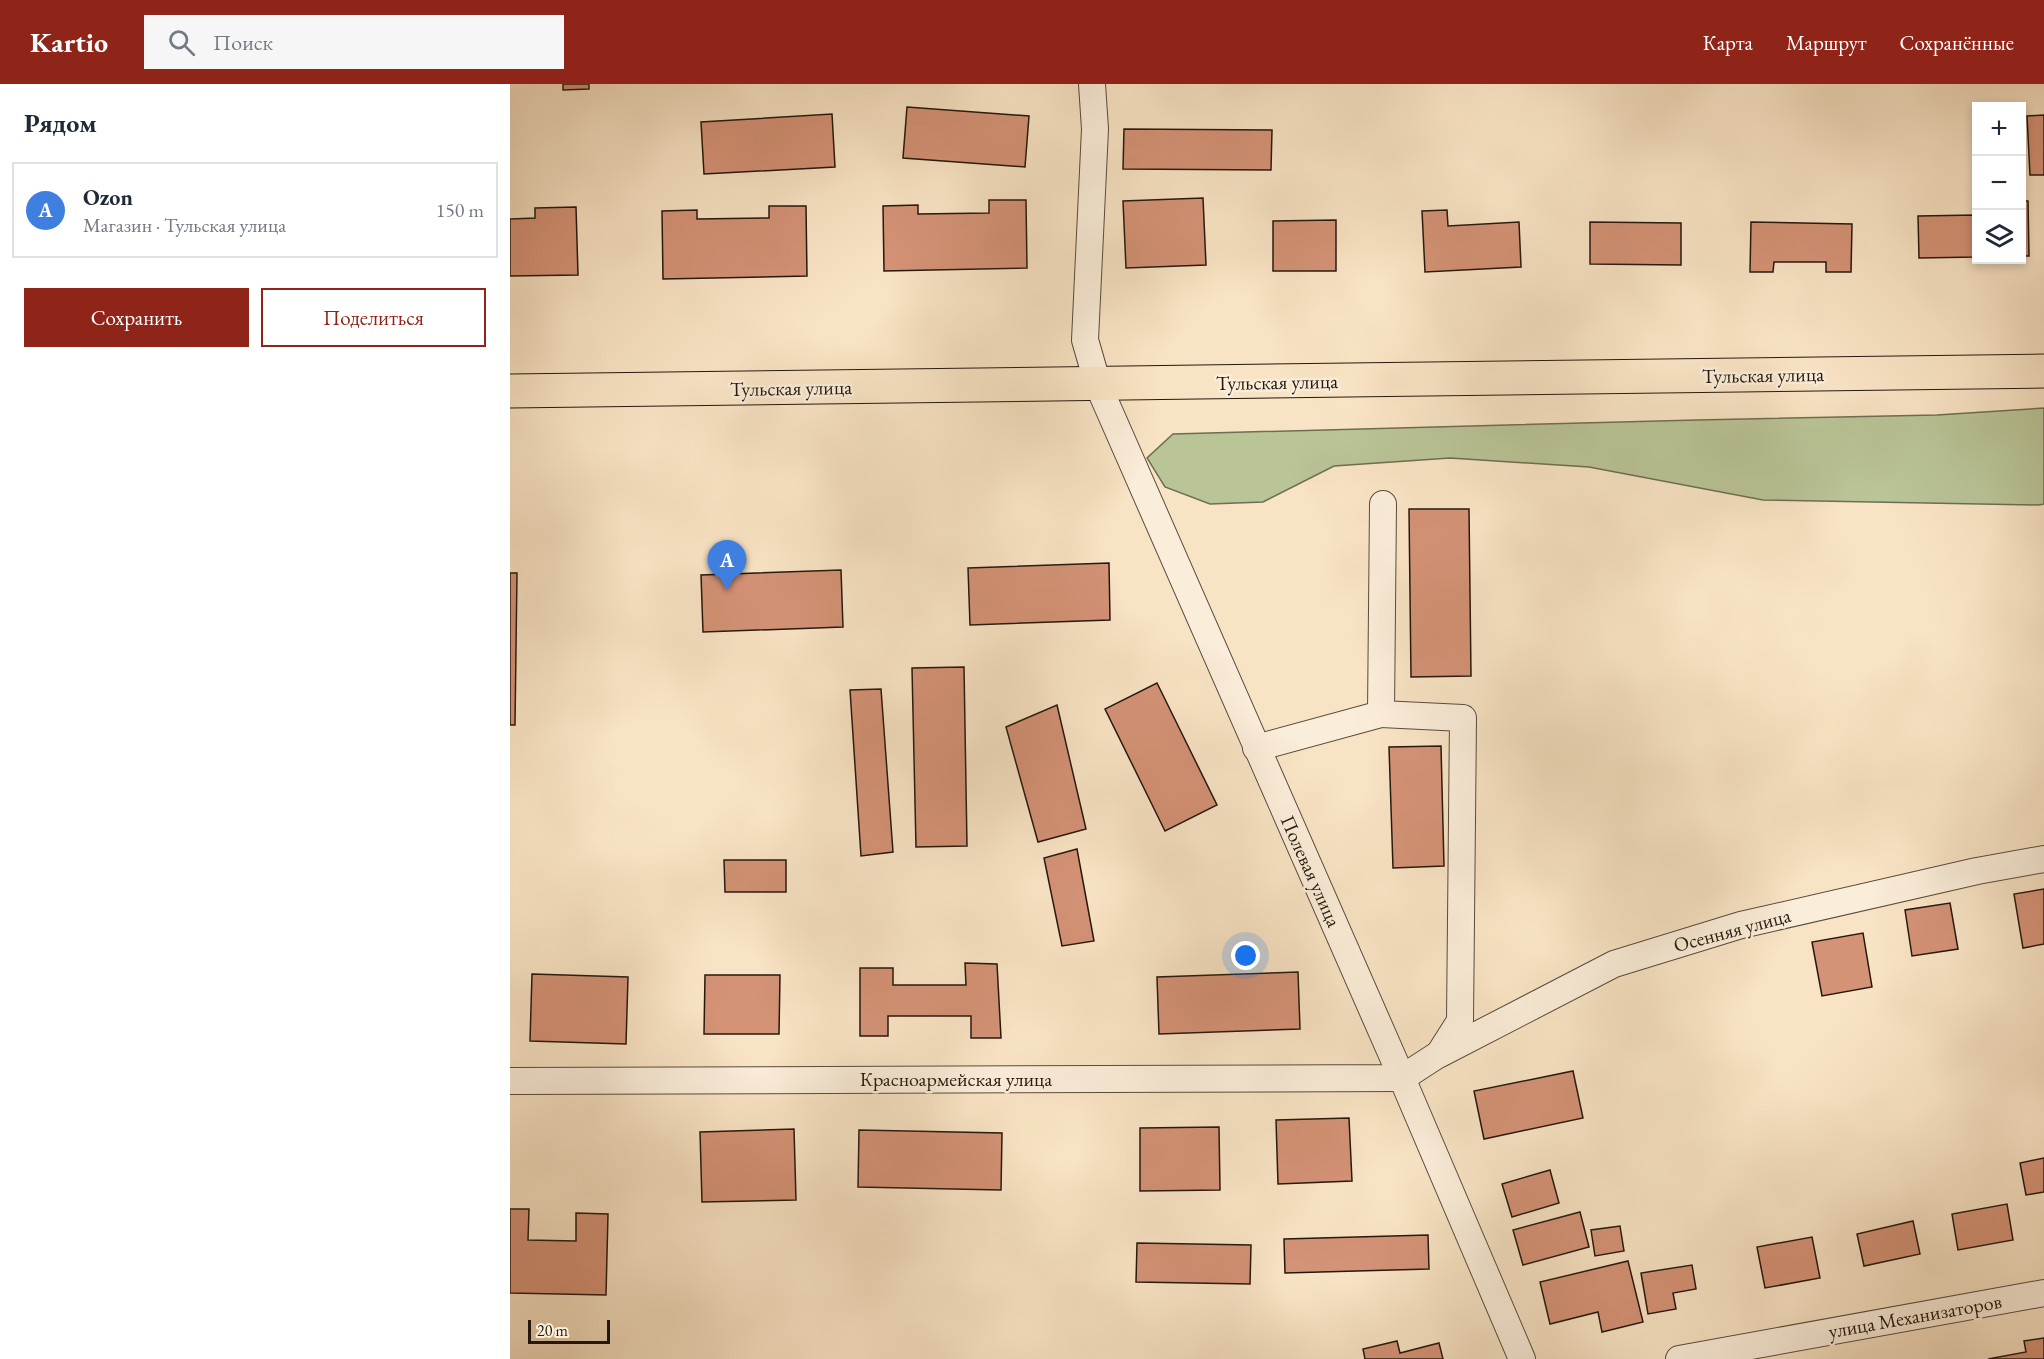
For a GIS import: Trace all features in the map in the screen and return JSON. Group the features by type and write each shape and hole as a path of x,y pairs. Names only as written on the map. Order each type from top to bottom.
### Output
{"main road":[{"name":"Тульская улица","path":"510,391 2044,371"}],"street":[{"name":"Полевая улица","path":"1092,84 1095,129 1085,340 1098,385 1402,1078 1522,1359"},
{"path":"1382,714 1383,504"},
{"path":"1256,748 1382,714 1463,718 1460,1021 1439,1054"},
{"name":"Осенняя улица","path":"1402,1078 1439,1054 1614,964 1741,925 1977,871 2044,860"},
{"name":"Красноармейская улица","path":"510,1081 1402,1078"},
{"name":"улица Механизаторов","path":"1679,1359 2044,1293"}],"green space":[{"path":"2044,408 2044,504 2039,505 1763,500 1589,467 1450,458 1334,466 1263,502 1210,504 1165,487 1147,458 1173,434 1937,415"}],"building":[{"path":"563,84 589,84 589,89 563,90"},
{"path":"907,107 1029,116 1025,167 903,158"},
{"path":"832,114 835,167 704,174 701,122"},
{"path":"2044,115 2044,175 2030,175 2027,116"},
{"path":"1124,129 1272,130 1271,170 1123,169"},
{"path":"1203,198 1206,265 1126,268 1123,201"},
{"path":"989,200 1026,200 1027,268 884,271 883,206 918,205 918,214 989,213"},
{"path":"2026,201 2028,201 2029,256 2026,256"},
{"path":"769,206 806,206 807,276 663,279 662,211 697,210 697,219 769,218"},
{"path":"576,207 578,275 510,276 510,219 535,218 535,208"},
{"path":"1447,210 1448,226 1519,222 1521,267 1425,272 1422,211"},
{"path":"1972,215 1972,257 1919,258 1918,216"},
{"path":"1336,220 1336,271 1273,271 1273,221"},
{"path":"1590,222 1681,223 1681,265 1590,264"},
{"path":"1751,222 1852,224 1851,272 1826,272 1826,262 1774,262 1773,272 1750,272"},
{"path":"1409,509 1469,509 1471,676 1411,677"},
{"path":"1109,563 1110,620 970,625 968,568"},
{"path":"841,570 843,627 703,632 701,575"},
{"path":"510,573 517,573 515,725 510,725"},
{"path":"964,667 967,846 916,847 912,668"},
{"path":"1157,683 1217,805 1165,831 1105,709"},
{"path":"881,689 893,852 861,856 850,690"},
{"path":"1057,705 1086,829 1038,842 1006,727"},
{"path":"1441,746 1444,866 1393,868 1389,747"},
{"path":"1077,849 1094,941 1062,946 1044,858"},
{"path":"724,860 786,860 786,892 725,892"},
{"path":"2044,889 2044,944 2023,948 2014,894"},
{"path":"1950,903 1958,949 1912,956 1905,910"},
{"path":"1863,933 1872,987 1822,996 1812,942"},
{"path":"965,963 997,964 1001,1038 971,1038 971,1016 888,1016 888,1036 860,1036 860,968 893,968 893,985 966,985"},
{"path":"1298,972 1300,1029 1159,1034 1157,977"},
{"path":"532,974 628,977 626,1044 530,1041"},
{"path":"705,975 780,975 779,1034 704,1034"},
{"path":"1573,1071 1583,1118 1484,1139 1474,1091"},
{"path":"1349,1118 1352,1181 1278,1184 1276,1120"},
{"path":"1219,1127 1220,1190 1140,1191 1140,1128"},
{"path":"794,1129 796,1200 702,1202 700,1132"},
{"path":"859,1130 1002,1133 1001,1190 858,1187"},
{"path":"2044,1158 2044,1192 2026,1195 2020,1163"},
{"path":"1550,1170 1559,1203 1512,1217 1502,1184"},
{"path":"2007,1204 2013,1240 1958,1250 1952,1214"},
{"path":"510,1209 529,1209 528,1240 576,1241 576,1213 608,1214 606,1295 510,1293"},
{"path":"1580,1212 1589,1247 1523,1265 1513,1230"},
{"path":"1913,1221 1920,1254 1864,1266 1857,1234"},
{"path":"1620,1226 1624,1251 1595,1256 1591,1230"},
{"path":"1428,1235 1429,1269 1285,1273 1284,1239"},
{"path":"1812,1237 1820,1278 1765,1288 1757,1247"},
{"path":"1137,1243 1251,1245 1250,1284 1136,1282"},
{"path":"1628,1261 1643,1322 1602,1332 1598,1312 1550,1324 1540,1282"},
{"path":"1692,1265 1696,1289 1673,1293 1676,1309 1648,1314 1641,1273"},
{"path":"2044,1338 2044,1359 1988,1359 2026,1352 2024,1341"},
{"path":"1397,1341 1400,1353 1439,1343 1443,1359 1365,1359 1363,1349"}],"place":[{"name":"Ozon","path":"727,590"}]}
